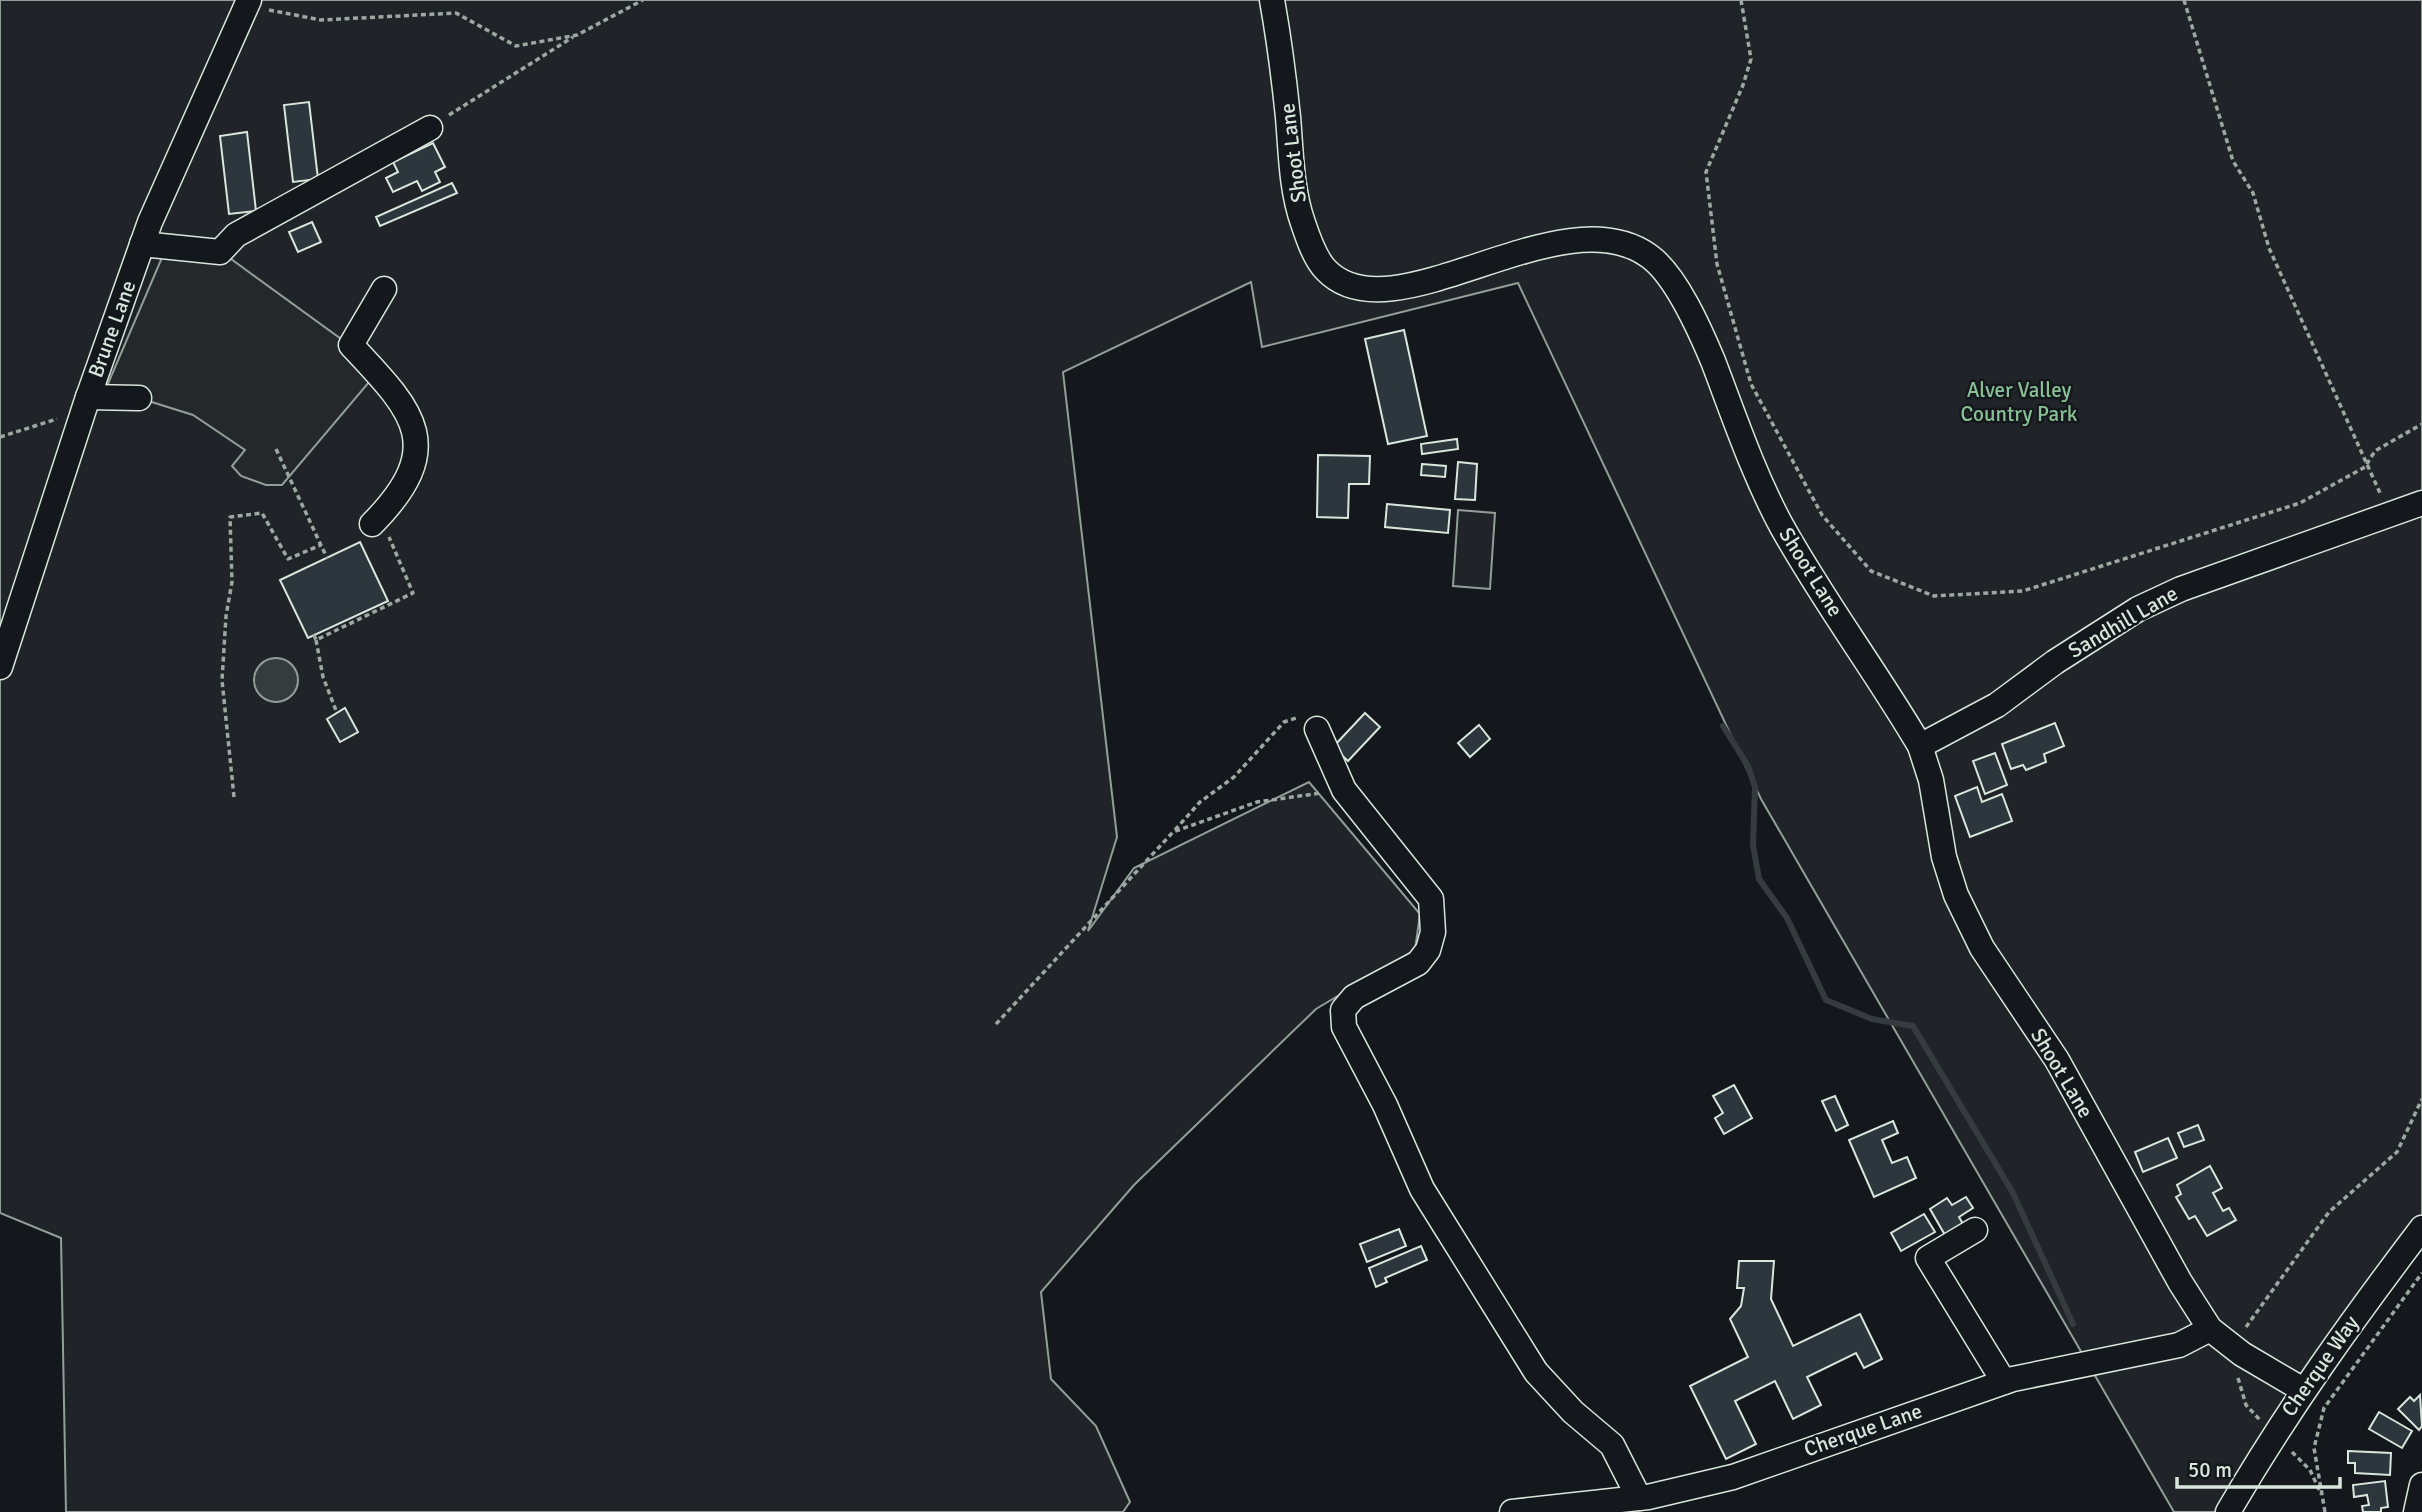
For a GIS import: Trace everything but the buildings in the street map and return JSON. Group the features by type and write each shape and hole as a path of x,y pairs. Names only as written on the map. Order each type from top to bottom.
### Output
{"street":[{"name":"Shoot Lane","path":"1272,0 1283,64 1294,188 1302,222 1326,271 1352,286 1377,291 1392,290 1552,244 1611,240 1633,247 1651,257 1676,289 1705,342 1782,526 1920,746 1931,780 1944,857 1956,895 1982,948 2057,1060 2180,1282 2210,1329 2303,1390"},
{"name":"Brune Lane","path":"0,667 85,405 142,244 247,3"},
{"path":"142,244 220,252 236,235 430,128"},
{"path":"376,520 394,502 411,469 415,447 413,422 399,397 351,345 384,289"},
{"path":"85,405 139,398"},
{"name":"Sandhill Lane","path":"1920,746 1997,705 2055,662 2138,609 2181,589 2422,503"},
{"path":"1317,729 1348,794 1431,899 1433,932 1428,950 1418,963 1354,996 1343,1010 1344,1027 1385,1105 1422,1189 1490,1294 1514,1337 1536,1372 1573,1412 1612,1445 1639,1497"},
{"name":"Cherque Way","path":"2228,1512 2332,1346 2422,1228"},
{"path":"1975,1230 1928,1258 2004,1382"},
{"name":"Cherque Lane","path":"1512,1512 1639,1497 1732,1477 2004,1382 2179,1345 2210,1329"},
{"path":"2416,1512 2422,1485"}],"path":[{"path":"430,128 577,35 643,0"},
{"path":"1741,0 1751,59 1706,172 1717,264 1751,384 1822,515 1871,571 1934,596 2023,591 2300,503 2365,467 2375,451 2422,424"},
{"path":"2184,0 2233,161 2253,193 2269,248 2365,467 2391,513"},
{"path":"247,3 321,20 456,13 516,46 577,35"},
{"path":"0,437 85,405"},
{"path":"276,449 327,558"},
{"path":"234,797 222,680 226,616 232,582 230,517 262,513 288,559 321,545"},
{"path":"337,713 323,677 315,638 414,593 376,520"},
{"path":"996,1024 1199,802 1234,777 1284,722 1302,716 1317,729"},
{"path":"1173,832 1257,802 1326,792 1348,794"},
{"path":"2231,1345 2265,1305 2329,1212 2397,1152 2422,1099"},
{"path":"2325,1512 2314,1448 2325,1408 2422,1273"}],"green space":[{"name":"Alver Valley Country Park","path":"0,0 2422,0 2422,1220 2229,1512 2174,1512 1761,799 1518,283 1262,347 1251,282 1063,372 1117,837 1088,931 1134,868 1309,782 1420,914 1415,950 1316,1009 1134,1185 1041,1292 1051,1379 1096,1426 1130,1502 1123,1512 66,1512 61,1238 0,1213"},
{"path":"1458,510 1495,513 1490,589 1453,586"}],"shaded area":[{"path":"164,253 231,259 381,368 282,485 266,485 241,476 232,466 245,450 193,415 139,398 104,393"},
{"path":"276,658 285,659 292,664 297,671 297,689 292,696 285,701 276,702 267,701 260,696 255,689 254,680 255,671 260,664 267,659"}],"waterway":[{"path":"1723,726 1748,766 1755,787 1753,845 1759,879 1787,918 1826,1000 1872,1019 1913,1026 2013,1193 2073,1324"}]}
